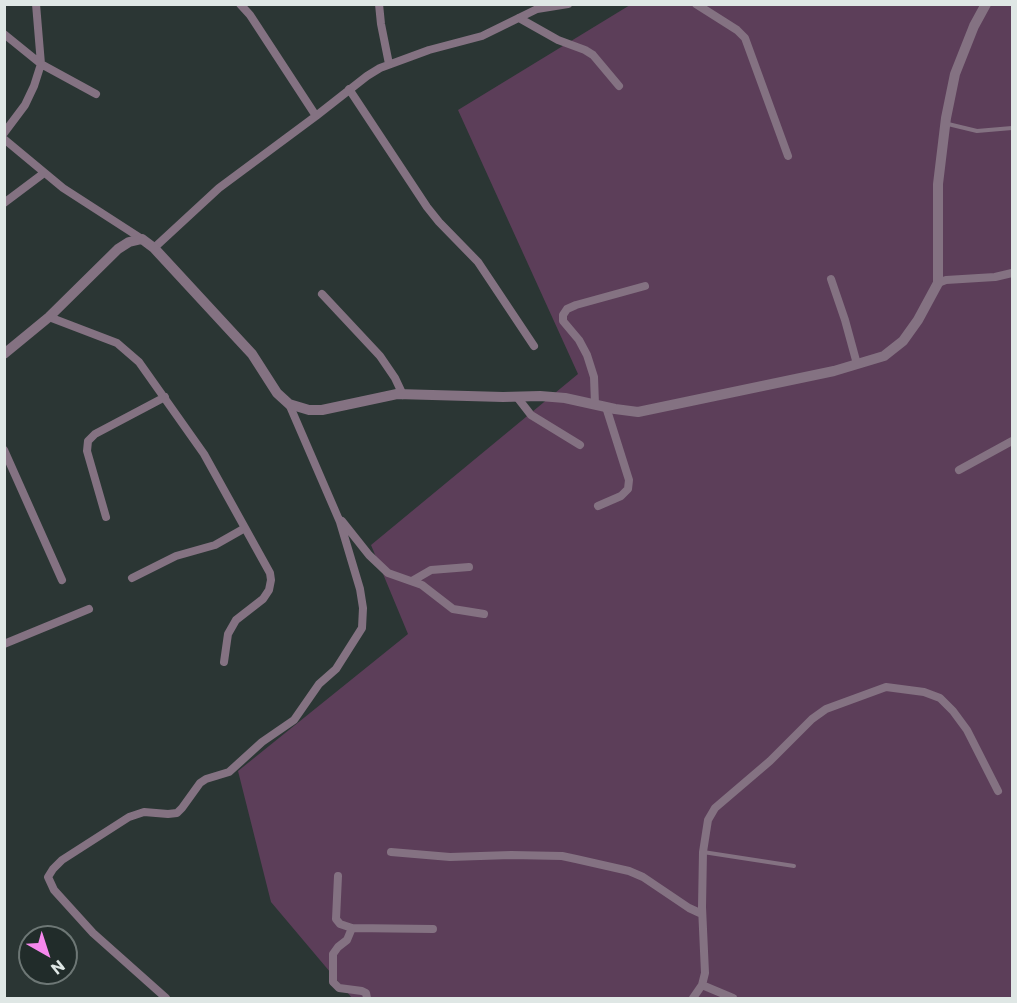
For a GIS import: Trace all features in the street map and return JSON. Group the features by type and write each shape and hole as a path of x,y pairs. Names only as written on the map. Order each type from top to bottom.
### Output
{"street":[{"path":"4,133 25,105 41,64 36,4"},
{"path":"240,4 250,15 316,117"},
{"path":"380,4 381,24 389,64"},
{"path":"154,248 219,188 316,117 367,76 389,64 429,50 482,36 537,7 568,4"},
{"path":"696,4 737,30 745,38 788,156"},
{"path":"289,404 309,410 322,410 403,395 565,398 638,412 834,371 884,356 903,341 938,284 938,184 945,124 955,74 974,26 986,4"},
{"path":"519,18 558,40 593,55 619,86"},
{"path":"4,34 41,64 96,94"},
{"path":"349,89 427,207 478,262 534,346"},
{"path":"4,139 63,188 154,248 252,354 277,393 289,404 338,516 360,589 363,608 362,628 336,669 320,684 294,720 262,742 229,772 207,778 200,783 177,813 144,812 129,817 62,860 48,877 54,890 93,933 166,999"},
{"path":"4,203 44,173"},
{"path":"4,354 49,317 118,249 129,242 142,239"},
{"path":"938,284 946,280 995,277 1012,273"},
{"path":"831,279 857,364"},
{"path":"598,506 621,496 628,489 629,480 600,406 587,355 579,340 563,321 563,315 567,309 576,305 645,286"},
{"path":"322,294 380,356 403,395"},
{"path":"49,317 117,343 139,362 204,454 270,573 269,590 263,599 236,620 231,627 224,662"},
{"path":"105,517 87,451 88,441 95,434 165,397"},
{"path":"517,397 531,415 580,445"},
{"path":"959,470 1012,441"},
{"path":"4,450 62,580"},
{"path":"338,516 377,564 388,573 430,590 453,609 484,614"},
{"path":"132,578 176,556 215,545 245,528"},
{"path":"412,581 430,570 469,567"},
{"path":"4,644 89,609"},
{"path":"693,999 702,985 705,973 702,914 703,852 708,820 715,808 770,761 812,719 826,709 886,687 924,692 940,698 967,730 998,791"},
{"path":"391,852 450,857 562,856 629,871 643,877 684,905 702,914"},
{"path":"338,876 336,919 340,924 352,928 433,929"},
{"path":"352,928 347,940 334,951 333,982 339,988 362,991 366,993 367,999"},
{"path":"702,985 733,999"}],"lane":[{"path":"945,124 977,131 1012,128"},
{"path":"703,852 794,866"}],"shaded area":[{"path":"630,5 1012,5 1012,998 352,998 271,902 238,771 408,634 371,545 578,374 458,110"}]}
